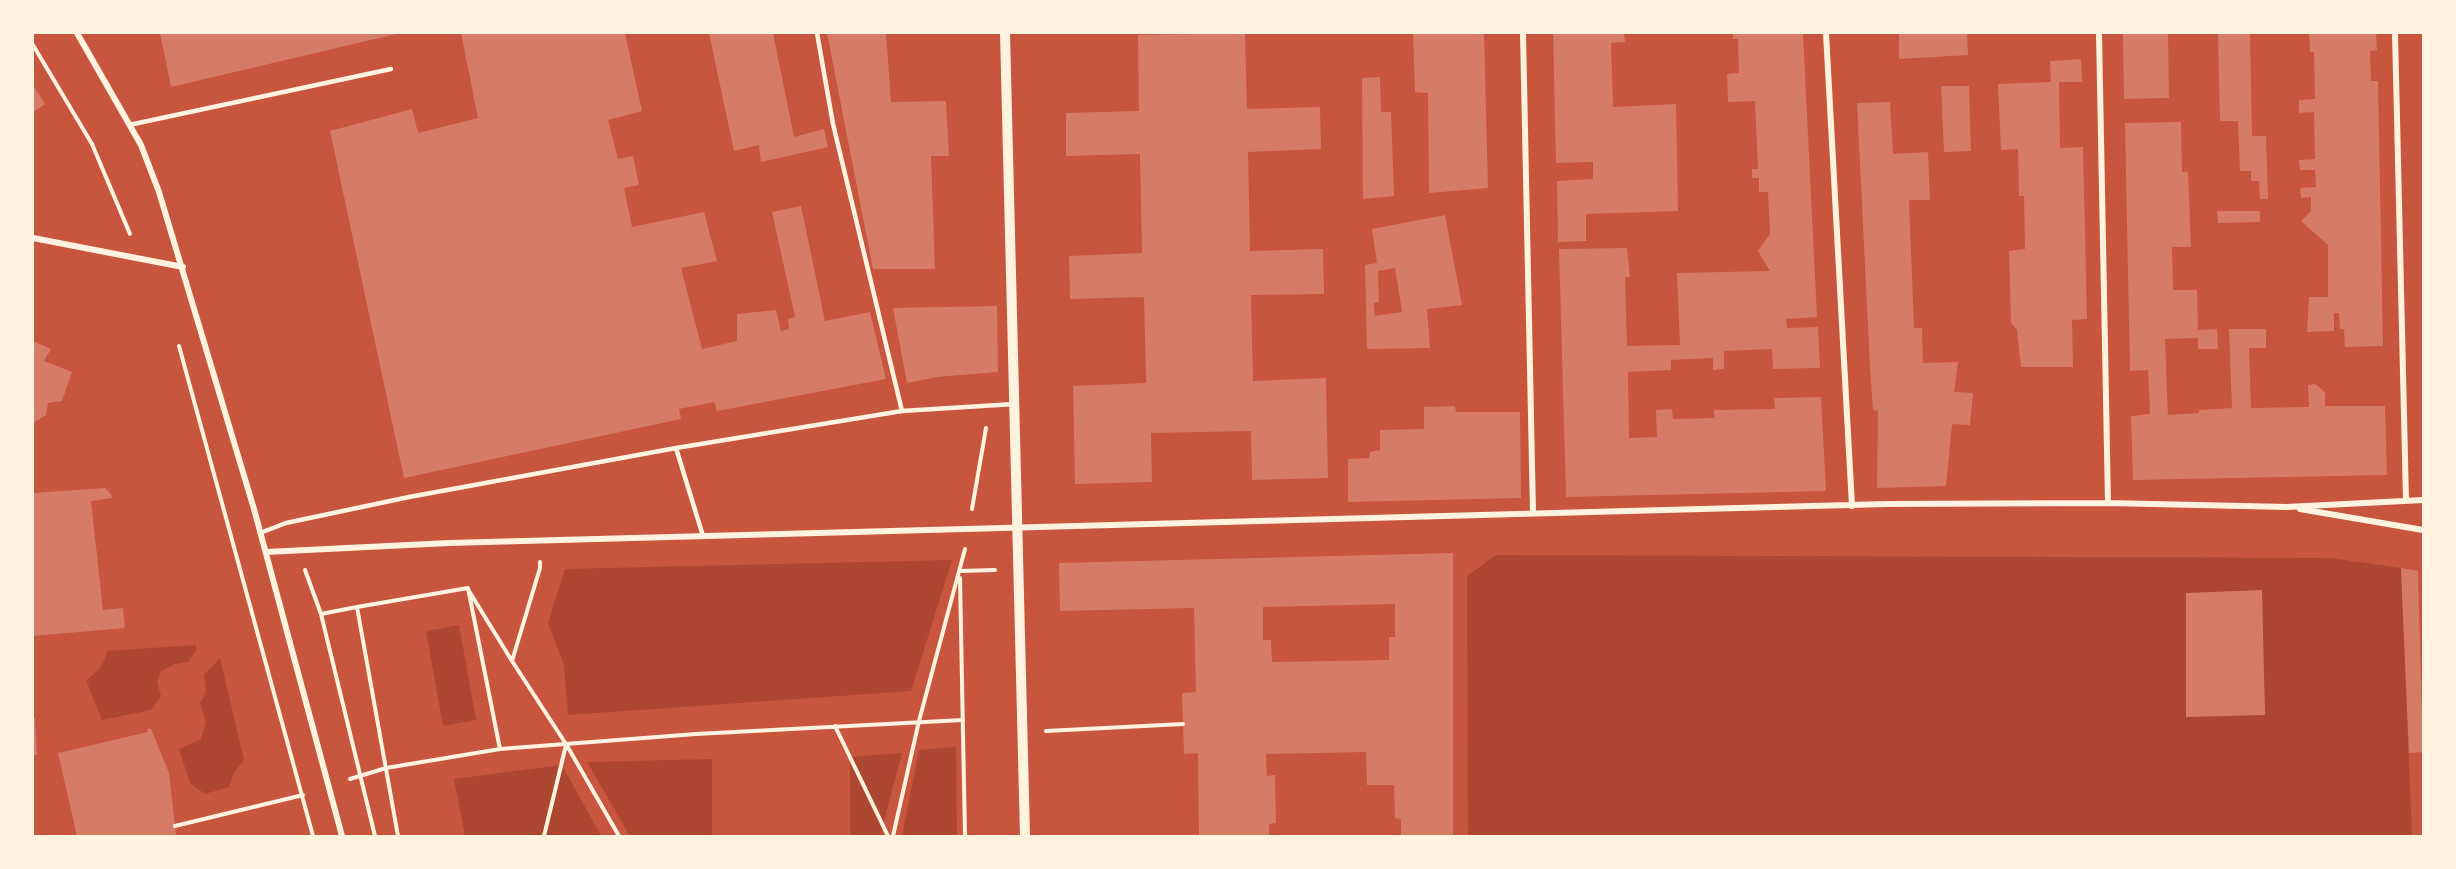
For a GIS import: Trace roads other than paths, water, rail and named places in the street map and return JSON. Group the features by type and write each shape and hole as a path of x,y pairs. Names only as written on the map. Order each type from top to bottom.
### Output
{"street":[{"path":"77,33 141,145 159,192 266,552 342,836"},
{"path":"82,41 86,33"},
{"path":"1005,33 1024,836"},
{"path":"1523,33 1533,513"},
{"path":"1826,33 1852,506"},
{"path":"2099,33 2108,502"},
{"path":"2395,33 2406,500"},
{"path":"33,238 183,267"},
{"path":"266,552 449,543 1533,513 2108,502 2288,507 2423,500"},
{"path":"2288,507 2423,530"}],"lane":[{"path":"817,33 833,124 902,411"},
{"path":"129,125 391,69"},
{"path":"260,533 286,524 409,497 676,448 902,411 1014,404"},
{"path":"676,448 703,536"}]}
